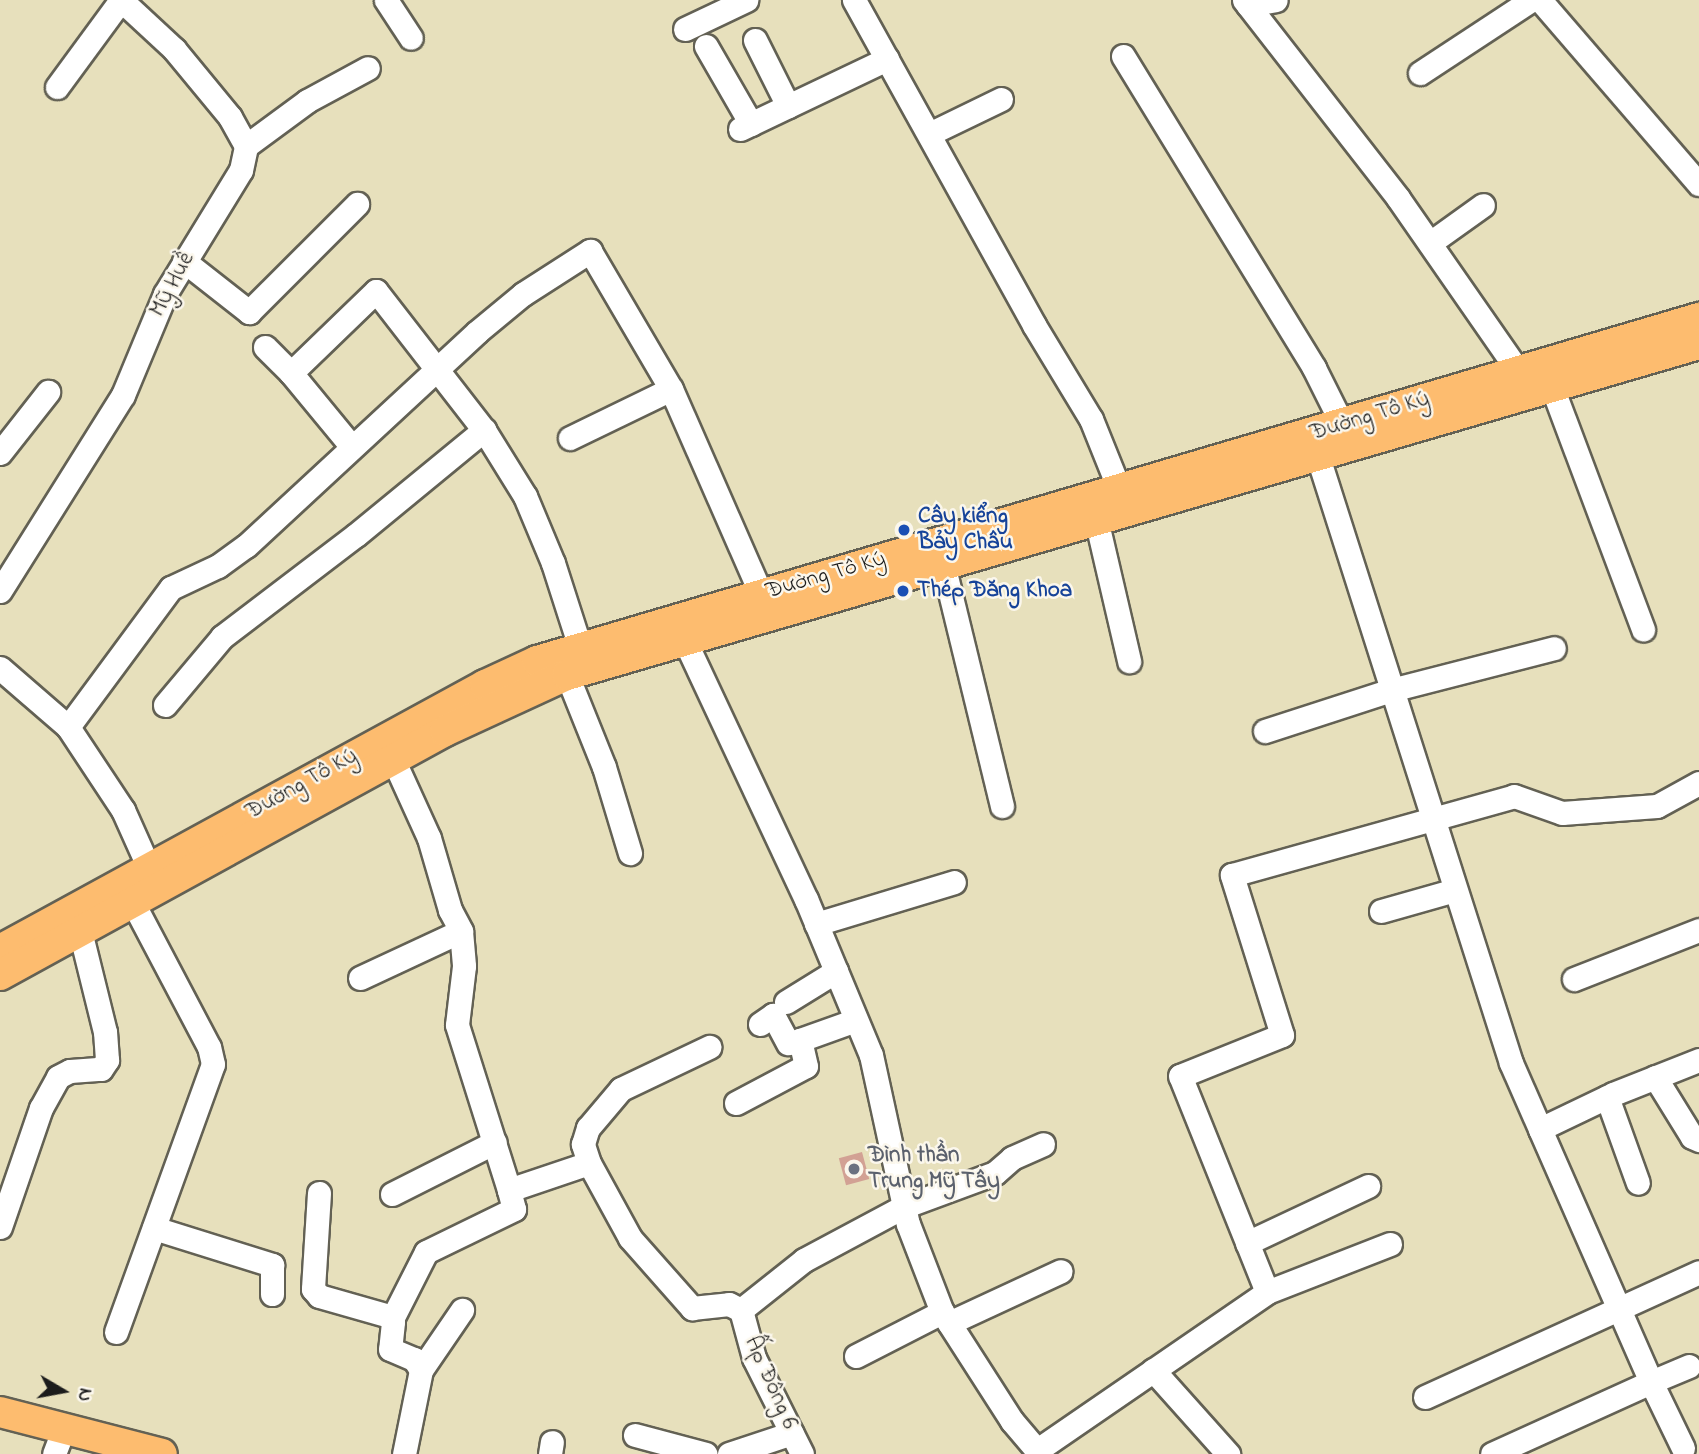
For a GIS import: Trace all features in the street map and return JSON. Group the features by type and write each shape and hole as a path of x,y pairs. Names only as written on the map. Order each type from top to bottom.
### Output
{"main road":[{"name":"Đường Tô Ký","path":"0,975 393,759 567,675 679,631 767,606 1120,491 1699,318"},
{"name":"Đường Tô Ký","path":"767,606 944,568 1699,344"},
{"name":"Đường Tô Ký","path":"0,950 485,685 580,647 679,631"},
{"path":"0,1412 59,1441 162,1454"}],"street":[{"path":"57,87 121,0 174,49 230,117 246,146 307,101 368,68"},
{"path":"386,0 411,38"},
{"path":"685,29 746,0"},
{"path":"854,0 1091,419 1120,491"},
{"path":"1246,3 1276,0"},
{"path":"1420,73 1531,0"},
{"path":"1540,0 1699,184"},
{"path":"1246,3 1430,243 1519,372"},
{"path":"755,40 788,106"},
{"path":"706,46 746,127 887,59"},
{"path":"1123,56 1314,368 1343,426"},
{"path":"929,134 1001,99"},
{"name":"Mỹ Huề","path":"0,591 123,395 165,294 241,170 246,146"},
{"path":"184,261 249,312 357,204"},
{"path":"1430,243 1483,205"},
{"path":"68,727 170,587 218,566 246,545 438,367 523,294 590,251 671,389 767,606"},
{"path":"291,373 376,291 438,367 484,430 524,496 554,564 580,647"},
{"path":"265,347 291,373 352,447"},
{"path":"1552,387 1643,629"},
{"path":"570,438 671,389"},
{"path":"0,453 48,392"},
{"path":"165,705 222,636 356,535 484,430"},
{"path":"1318,457 1511,1063 1651,1382 1683,1448"},
{"path":"1097,523 1129,661"},
{"path":"944,568 1002,806"},
{"path":"679,631 816,924 871,1055 903,1207 945,1318 1038,1453 1266,1292 1390,1244"},
{"path":"1265,731 1391,690 1553,648"},
{"path":"0,668 68,727 123,810 149,869"},
{"path":"567,675 604,767 630,853"},
{"path":"393,759 429,838 450,910 461,931 464,966 457,1026 511,1200"},
{"path":"1266,1292 1180,1076 1282,1035 1232,875 1431,817 1514,796 1562,813 1657,806 1699,782"},
{"path":"816,924 954,882"},
{"path":"1381,911 1455,890"},
{"path":"116,1332 213,1064 209,1047 132,903"},
{"path":"1574,979 1699,930"},
{"path":"0,1227 41,1108 63,1073 101,1069 107,1060 105,1032 80,931"},
{"path":"360,978 461,931"},
{"path":"786,1002 836,971"},
{"path":"736,1103 806,1066 787,1045 773,1015 760,1024"},
{"path":"787,1045 856,1020"},
{"path":"709,1047 621,1089 588,1128 583,1144 589,1163 631,1238 691,1308 729,1304 741,1310 804,1259 903,1207 995,1173 1012,1158 1043,1144"},
{"path":"1539,1129 1607,1097 1699,1060"},
{"path":"1655,1077 1692,1137 1699,1140"},
{"path":"1607,1097 1638,1183"},
{"path":"392,1194 495,1142"},
{"path":"421,1370 414,1359 390,1349 392,1319 426,1251 511,1200 589,1163"},
{"path":"1247,1243 1368,1186"},
{"path":"319,1193 313,1289 319,1296 392,1319"},
{"path":"154,1228 272,1265 272,1294"},
{"path":"856,1356 1060,1271"},
{"path":"1425,1397 1699,1272"},
{"path":"404,1454 421,1370 462,1310"},
{"name":"Ấp Đông 6","path":"741,1310 754,1358 802,1454"},
{"path":"1492,1454 1689,1366"},
{"path":"1153,1370 1228,1454"},
{"path":"729,1454 792,1433"},
{"path":"635,1436 706,1454"}],"building":[{"name":"Đình thần Trung Mỹ Tây","path":"862,1152 869,1179 846,1185 839,1158"}],"place":[{"name":"Cây kiểng Bảy Châu","path":"904,530"},
{"name":"Thép Đăng Khoa","path":"903,591"},
{"name":"Đình thần Trung Mỹ Tây","path":"854,1169"}]}
